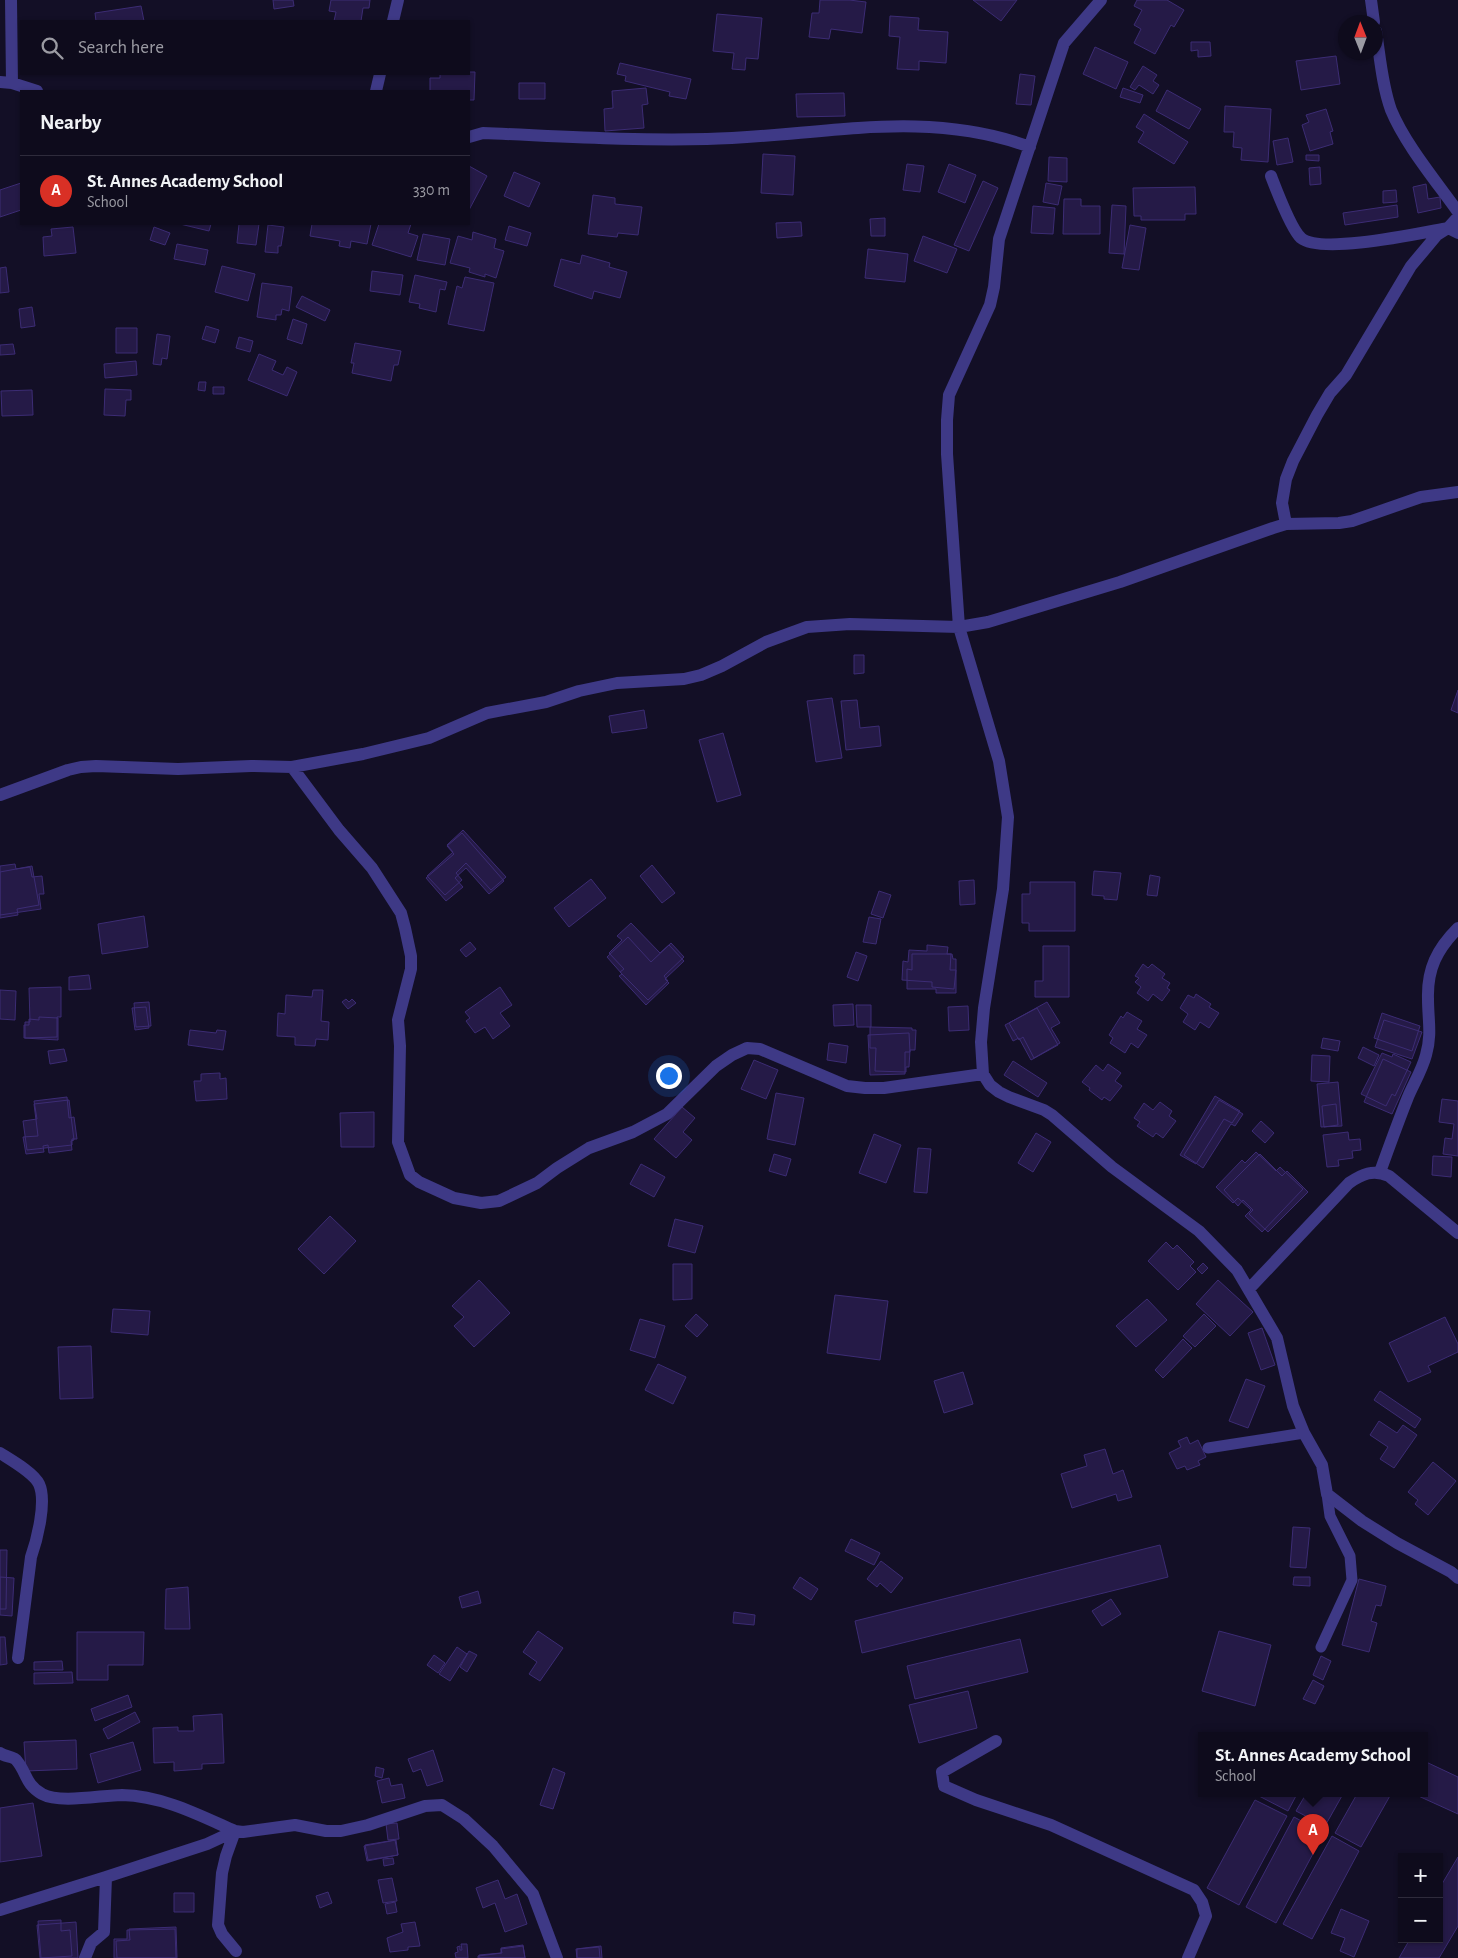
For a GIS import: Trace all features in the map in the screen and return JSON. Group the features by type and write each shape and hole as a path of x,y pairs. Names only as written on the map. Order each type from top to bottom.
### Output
{"street":[{"path":"11,0 6,83 33,90"},
{"path":"393,20 398,0"},
{"path":"1101,0 1064,42 999,239 994,287 990,305 949,395 946,420 959,627 999,761 1008,817 1003,888 984,1008 981,1042 983,1074 990,1085 1009,1098 1044,1110 1112,1167 1199,1231 1237,1270 1277,1338 1293,1406 1304,1433 1322,1464 1327,1494 1362,1521 1397,1543 1451,1572 1458,1578"},
{"path":"1371,0 1373,15"},
{"path":"1380,60 1384,86 1391,109 1401,130 1458,212"},
{"path":"376,90 380,75"},
{"path":"470,137 483,133 708,139 837,129 919,126 949,127 1004,137 1030,147"},
{"path":"1270,176 1282,205 1300,237 1309,242 1340,245 1453,231"},
{"path":"1453,231 1458,217"},
{"path":"1286,524 1282,503 1286,479 1293,461 1317,415 1330,393 1346,375 1411,266 1437,235 1453,231"},
{"path":"0,795 81,767 178,769 251,766 292,767 363,754 429,738 487,713 546,702 579,691 617,683 684,679 701,675 766,642 807,627 850,624 959,627 988,622 1120,582 1286,524 1339,523 1421,497 1458,492"},
{"path":"292,767 339,830 372,868 400,914 411,956 411,969 398,1020 400,1046 398,1142 410,1175 418,1182 454,1198 482,1203 499,1202 536,1183 589,1148 634,1132 667,1114 716,1066 747,1048 760,1049 847,1086 864,1088 884,1088 983,1074"},
{"path":"1380,1172 1407,1099 1425,1058 1429,1043 1428,998 1430,972 1436,956 1458,928"},
{"path":"1249,1289 1349,1183 1366,1173 1380,1172 1388,1176 1403,1186 1458,1233"},
{"path":"0,1453 39,1484 41,1494 42,1507 35,1546 31,1556 18,1658"},
{"path":"996,1740 942,1772 944,1786 976,1800 1052,1825 1194,1890 1202,1902 1206,1916 1188,1958"},
{"path":"0,1754 17,1760 32,1786 44,1795 57,1798 75,1798 122,1795 148,1799 180,1806 235,1832"},
{"path":"0,1910 106,1878 208,1844 235,1832 295,1825 326,1831 341,1831 368,1825 425,1806 442,1805 464,1819 493,1846 533,1894 557,1958"},
{"path":"235,1832 222,1873 218,1925 222,1934 236,1951"},
{"path":"85,1958 91,1943 104,1932 106,1925 106,1878"}],"lane":[{"path":"1208,1448 1304,1433"},
{"path":"1321,1647 1352,1580 1350,1556 1330,1516 1327,1494"}],"building":[{"path":"273,0 293,0 294,6 274,9"},
{"path":"331,0 370,0 369,8 363,8 361,20 334,20 336,12 329,11"},
{"path":"820,0 866,2 862,33 831,29 829,39 809,37 812,13 819,13"},
{"path":"973,0 1017,0 1001,21"},
{"path":"1137,0 1167,0 1184,10 1174,27 1171,25 1155,54 1134,43 1141,29 1134,25 1142,10 1134,6"},
{"path":"141,6 144,20 96,20 95,13"},
{"path":"717,14 762,18 758,59 746,58 745,70 732,69 734,53 713,51"},
{"path":"890,16 919,18 918,30 948,32 946,63 919,61 919,70 897,69 900,37 889,36"},
{"path":"1191,42 1210,42 1211,56 1198,57 1198,50 1191,51"},
{"path":"1095,47 1128,62 1116,89 1083,74"},
{"path":"1336,56 1340,84 1301,90 1296,61"},
{"path":"620,63 691,79 686,99 669,96 670,92 625,81 626,76 617,74"},
{"path":"1143,66 1157,75 1153,81 1159,85 1153,94 1139,85 1135,90 1130,87"},
{"path":"470,72 475,72 474,100 470,100 470,90 430,90 430,78 440,78 440,75 470,75"},
{"path":"1020,74 1035,76 1031,105 1016,104"},
{"path":"519,83 545,83 545,99 519,99"},
{"path":"646,88 648,104 642,105 644,128 605,131 604,109 613,108 612,91"},
{"path":"1123,88 1143,95 1140,103 1120,97"},
{"path":"1167,90 1201,109 1189,129 1156,111"},
{"path":"844,93 845,116 797,117 796,94"},
{"path":"1225,106 1271,109 1268,162 1241,160 1242,148 1233,147 1234,132 1224,132"},
{"path":"1326,109 1333,131 1330,132 1333,144 1310,151 1302,125 1309,122 1306,115"},
{"path":"1144,114 1188,142 1174,164 1138,142 1144,132 1136,127"},
{"path":"1288,138 1293,162 1277,165 1273,141"},
{"path":"763,154 795,156 793,195 761,193"},
{"path":"1306,155 1319,155 1319,161 1306,160"},
{"path":"1049,157 1067,158 1067,182 1048,181"},
{"path":"907,164 924,166 920,192 903,190"},
{"path":"949,164 976,175 965,203 938,192"},
{"path":"470,167 487,176 470,208"},
{"path":"1320,167 1321,184 1310,185 1309,168"},
{"path":"514,172 540,183 529,207 504,196"},
{"path":"983,181 998,188 969,251 954,245"},
{"path":"20,183 20,210 0,217 0,190"},
{"path":"1046,183 1062,186 1058,205 1043,202"},
{"path":"1426,184 1428,199 1440,197 1441,208 1418,213 1413,187"},
{"path":"1195,187 1196,214 1185,214 1185,220 1141,220 1141,216 1134,216 1133,188"},
{"path":"1396,190 1397,202 1383,203 1383,191"},
{"path":"593,195 615,198 615,204 642,207 638,235 618,233 617,237 588,234"},
{"path":"1064,199 1081,199 1081,206 1100,206 1100,234 1063,234"},
{"path":"1112,205 1126,206 1124,254 1109,253"},
{"path":"1397,205 1398,217 1345,225 1343,213"},
{"path":"1033,206 1055,208 1053,234 1031,233"},
{"path":"885,218 885,236 871,236 870,219"},
{"path":"801,222 802,236 777,238 776,223"},
{"path":"184,225 211,225 209,231"},
{"path":"239,225 259,225 256,245 237,243"},
{"path":"268,225 284,227 281,246 278,246 278,253 265,252"},
{"path":"312,225 371,225 367,244 351,241 350,248 339,246 340,241 310,236"},
{"path":"379,225 411,225 408,233 418,236 411,257 372,245"},
{"path":"1130,225 1146,228 1139,270 1122,268"},
{"path":"509,226 531,233 527,246 505,240"},
{"path":"73,227 76,253 44,256 43,237 52,236 51,229"},
{"path":"154,227 170,233 165,245 150,240"},
{"path":"473,232 496,239 494,248 504,251 496,278 485,274 485,277 469,272 470,268 450,263 458,236 472,240"},
{"path":"423,234 450,239 445,265 417,260"},
{"path":"923,236 957,249 947,273 914,261"},
{"path":"177,244 208,250 205,265 174,259"},
{"path":"868,249 908,254 905,282 865,278"},
{"path":"582,255 610,263 609,267 627,272 620,298 594,291 592,299 554,286 561,259 580,264"},
{"path":"222,266 255,274 248,301 215,292"},
{"path":"6,267 9,292 0,293 0,268"},
{"path":"372,271 403,275 400,295 370,291"},
{"path":"415,275 447,282 445,290 440,289 436,312 419,308 420,304 409,302"},
{"path":"465,277 494,283 484,331 448,324 457,286 462,288"},
{"path":"262,283 292,287 289,311 282,309 281,315 276,315 276,320 257,317"},
{"path":"302,296 330,310 325,321 296,307"},
{"path":"32,307 35,326 21,328 19,309"},
{"path":"293,319 307,324 302,344 287,339"},
{"path":"206,326 219,330 215,343 202,339"},
{"path":"116,328 137,328 137,353 116,353"},
{"path":"157,334 170,336 167,359 162,358 161,365 153,364"},
{"path":"239,337 253,341 250,352 236,348"},
{"path":"355,343 401,351 398,365 394,365 391,381 352,373 354,363 351,363"},
{"path":"13,344 15,354 0,355 0,345"},
{"path":"259,354 276,361 272,370 283,375 287,367 297,372 287,396 248,380"},
{"path":"136,361 137,375 105,378 104,364"},
{"path":"199,382 206,382 205,391 198,390"},
{"path":"213,387 224,387 224,394 213,394"},
{"path":"105,389 131,390 131,400 126,400 125,416 104,415"},
{"path":"32,390 33,415 2,416 1,391"},
{"path":"854,655 864,655 864,673 854,674"},
{"path":"1458,690 1458,713 1451,710"},
{"path":"832,698 842,758 816,762 807,701"},
{"path":"857,700 860,728 879,726 881,746 846,750 841,701"},
{"path":"644,710 647,728 612,733 609,716"},
{"path":"723,733 741,795 717,802 699,740"},
{"path":"463,830 506,877 491,890 466,863 456,873 462,880 445,895 427,876 453,852 447,845"},
{"path":"462,833 504,881 489,894 466,868 455,878 463,887 446,901 426,878 454,854 447,846"},
{"path":"15,864 16,869 30,867 32,877 42,876 44,894 39,894 41,909 0,915 0,866"},
{"path":"652,865 675,893 662,903 640,876"},
{"path":"32,866 39,905 17,909 18,915 0,918 0,872"},
{"path":"1094,871 1121,873 1117,900 1104,899 1104,896 1092,895"},
{"path":"1150,875 1160,877 1157,896 1147,895"},
{"path":"591,879 606,898 569,927 554,908"},
{"path":"974,880 975,904 960,905 959,881"},
{"path":"1030,882 1075,882 1075,931 1029,931 1029,923 1022,923 1022,894 1030,894"},
{"path":"879,891 891,895 883,918 871,914"},
{"path":"144,916 148,947 102,954 98,924"},
{"path":"869,917 881,919 876,944 863,942"},
{"path":"631,923 660,953 671,943 684,957 664,976 668,981 648,1000 620,972 624,969 609,953 622,940 617,936"},
{"path":"628,937 651,962 669,945 684,961 665,979 669,983 646,1005 619,976 622,974 607,957"},
{"path":"470,942 476,949 466,957 460,950"},
{"path":"927,945 948,947 947,954 951,954 950,970 956,970 954,989 932,987 932,982 902,980 903,961 908,962 909,950 927,951"},
{"path":"1043,946 1069,946 1069,997 1035,997 1035,981 1043,981"},
{"path":"856,952 867,956 858,981 847,977"},
{"path":"912,954 952,954 953,959 956,959 956,993 936,993 936,989 907,989 907,969 912,970"},
{"path":"1143,964 1148,968 1152,964 1165,974 1162,978 1170,983 1167,988 1170,990 1162,1001 1153,994 1148,1001 1137,993 1141,987 1135,982 1139,978 1135,976"},
{"path":"89,975 91,989 69,990 69,977"},
{"path":"61,987 61,1017 57,1017 57,1037 25,1038 25,1022 30,1022 29,988"},
{"path":"500,987 512,1005 500,1013 510,1026 493,1039 485,1027 475,1033 466,1021 470,1018 465,1012"},
{"path":"0,990 16,991 15,1020 0,1019"},
{"path":"313,990 323,990 321,1021 329,1022 328,1040 316,1039 315,1046 295,1045 295,1037 277,1036 278,1013 285,1014 286,995 312,997"},
{"path":"1196,994 1211,1004 1209,1007 1219,1013 1209,1028 1200,1022 1195,1030 1183,1022 1188,1014 1180,1008 1188,995 1194,998"},
{"path":"346,999 349,1002 352,999 356,1003 348,1009 342,1002"},
{"path":"149,1002 151,1026 136,1027 134,1003"},
{"path":"1047,1002 1060,1023 1051,1028 1060,1043 1034,1058 1023,1037 1019,1040 1009,1023"},
{"path":"853,1004 854,1025 834,1026 833,1005"},
{"path":"856,1005 871,1005 871,1027 857,1027"},
{"path":"968,1006 969,1030 949,1031 948,1007"},
{"path":"146,1007 149,1028 135,1030 132,1008"},
{"path":"1037,1008 1058,1045 1031,1060 1019,1038 1013,1041 1005,1025"},
{"path":"1127,1012 1142,1021 1137,1029 1147,1035 1138,1048 1131,1043 1125,1053 1110,1043 1113,1038 1109,1035 1121,1016 1123,1018"},
{"path":"1382,1013 1420,1026 1412,1051 1374,1038"},
{"path":"39,1017 58,1018 58,1040 24,1038 24,1025 29,1025 29,1019 39,1020"},
{"path":"1384,1020 1422,1032 1412,1059 1375,1047"},
{"path":"870,1027 912,1028 912,1030 916,1030 915,1050 910,1050 909,1067 906,1067 906,1072 875,1071 876,1048 870,1048"},
{"path":"190,1030 216,1033 217,1030 226,1031 223,1050 188,1045"},
{"path":"909,1033 910,1052 905,1052 905,1074 870,1075 868,1035"},
{"path":"1323,1038 1340,1041 1338,1051 1321,1048"},
{"path":"829,1043 848,1046 846,1063 827,1060"},
{"path":"1363,1047 1379,1055 1374,1066 1358,1058"},
{"path":"64,1049 67,1061 50,1064 48,1051"},
{"path":"1382,1053 1392,1057 1393,1054 1411,1062 1395,1096 1392,1094 1386,1106 1361,1094"},
{"path":"1312,1055 1330,1056 1329,1082 1311,1081"},
{"path":"1383,1059 1411,1072 1392,1114 1364,1102"},
{"path":"754,1060 778,1070 766,1099 741,1089"},
{"path":"1013,1061 1047,1083 1038,1097 1004,1075"},
{"path":"1108,1064 1121,1073 1115,1081 1122,1086 1110,1101 1104,1097 1102,1100 1082,1082 1096,1065 1103,1071"},
{"path":"220,1073 220,1079 226,1078 227,1099 196,1101 194,1081 201,1081 201,1074"},
{"path":"1338,1082 1342,1126 1321,1127 1317,1084"},
{"path":"776,1093 804,1098 795,1145 767,1139"},
{"path":"1215,1096 1240,1111 1232,1123 1224,1119 1196,1164 1180,1155"},
{"path":"67,1097 69,1118 74,1117 77,1139 72,1139 72,1145 27,1150 23,1121 37,1119 34,1101"},
{"path":"1442,1099 1458,1101 1458,1156 1443,1154 1445,1138 1452,1139 1454,1124 1439,1122"},
{"path":"69,1100 74,1140 71,1141 72,1150 49,1153 48,1145 43,1146 44,1152 26,1154 23,1137 38,1136 34,1104"},
{"path":"1219,1100 1243,1114 1235,1126 1231,1124 1203,1168 1184,1155"},
{"path":"1160,1102 1172,1111 1169,1116 1176,1121 1163,1138 1156,1133 1153,1137 1137,1126 1140,1122 1134,1118 1144,1103 1153,1110"},
{"path":"1336,1104 1338,1125 1324,1127 1322,1106"},
{"path":"682,1107 695,1118 683,1132 692,1140 676,1158 654,1139"},
{"path":"374,1112 374,1147 341,1147 340,1113"},
{"path":"1261,1121 1274,1133 1265,1143 1252,1131"},
{"path":"1348,1132 1349,1140 1360,1139 1361,1150 1352,1151 1353,1158 1338,1160 1339,1166 1327,1167 1323,1135"},
{"path":"1036,1133 1051,1142 1033,1172 1018,1163"},
{"path":"874,1134 901,1145 886,1183 859,1173"},
{"path":"918,1148 931,1149 927,1193 914,1192"},
{"path":"1256,1152 1276,1171 1280,1167 1303,1189 1262,1232 1245,1216 1251,1210 1238,1198 1233,1203 1216,1187 1242,1160 1245,1163"},
{"path":"774,1154 791,1159 786,1176 769,1171"},
{"path":"1260,1154 1282,1176 1287,1171 1308,1192 1268,1232 1249,1214 1253,1210 1243,1200 1238,1206 1224,1190"},
{"path":"1433,1156 1452,1157 1451,1177 1432,1175"},
{"path":"641,1164 665,1177 654,1197 630,1184"},
{"path":"330,1216 356,1241 324,1274 298,1249"},
{"path":"675,1219 703,1226 695,1253 668,1246"},
{"path":"1166,1242 1173,1249 1177,1245 1194,1262 1190,1266 1196,1272 1178,1290 1148,1261"},
{"path":"1203,1263 1208,1268 1202,1274 1197,1269"},
{"path":"673,1264 692,1264 692,1299 673,1300"},
{"path":"479,1280 510,1313 474,1347 454,1326 464,1317 452,1306"},
{"path":"1218,1280 1253,1312 1230,1336 1196,1304"},
{"path":"835,1295 888,1301 880,1360 827,1353"},
{"path":"1147,1299 1167,1320 1136,1347 1116,1326"},
{"path":"113,1309 150,1311 148,1335 111,1332"},
{"path":"696,1314 708,1325 697,1337 685,1326"},
{"path":"1204,1314 1216,1326 1195,1347 1183,1336"},
{"path":"1445,1317 1458,1344 1458,1352 1428,1366 1431,1372 1408,1382 1389,1343"},
{"path":"640,1319 665,1326 655,1358 630,1350"},
{"path":"1262,1328 1275,1365 1261,1370 1248,1333"},
{"path":"1183,1339 1192,1348 1163,1378 1155,1370"},
{"path":"91,1346 93,1398 60,1399 58,1347"},
{"path":"658,1364 686,1377 673,1404 645,1390"},
{"path":"963,1372 973,1404 944,1413 934,1381"},
{"path":"1246,1379 1265,1386 1248,1428 1229,1421"},
{"path":"1380,1391 1421,1419 1415,1428 1374,1400"},
{"path":"1379,1421 1397,1433 1403,1425 1417,1435 1394,1468 1380,1459 1388,1447 1370,1435"},
{"path":"1187,1437 1190,1444 1198,1440 1206,1457 1198,1461 1200,1465 1187,1470 1185,1466 1177,1469 1169,1453 1181,1447 1178,1441"},
{"path":"1105,1449 1113,1474 1123,1470 1132,1497 1118,1501 1116,1494 1072,1508 1061,1474 1087,1466 1084,1455"},
{"path":"1433,1462 1456,1481 1428,1515 1415,1504 1418,1500 1408,1492"},
{"path":"1293,1527 1310,1528 1306,1568 1290,1567"},
{"path":"851,1539 880,1553 874,1565 845,1551"},
{"path":"1160,1545 1168,1577 862,1653 855,1621"},
{"path":"0,1550 7,1550 6,1609 0,1609"},
{"path":"881,1561 903,1578 891,1593 880,1583 877,1587 867,1579"},
{"path":"0,1577 14,1578 12,1616 0,1615"},
{"path":"800,1577 818,1589 811,1600 793,1588"},
{"path":"1294,1577 1310,1577 1310,1586 1293,1585"},
{"path":"1359,1579 1386,1586 1381,1606 1376,1605 1371,1621 1377,1623 1369,1652 1342,1645"},
{"path":"188,1587 190,1629 165,1629 166,1589"},
{"path":"478,1591 481,1603 462,1608 459,1597"},
{"path":"1111,1599 1121,1614 1102,1626 1092,1611"},
{"path":"734,1612 755,1615 754,1625 733,1623"},
{"path":"538,1631 563,1648 540,1681 529,1674 537,1662 523,1652"},
{"path":"1219,1631 1271,1645 1255,1706 1202,1691"},
{"path":"77,1632 144,1632 143,1665 108,1665 108,1680 77,1680"},
{"path":"0,1637 5,1637 7,1664 0,1665"},
{"path":"1020,1639 1028,1672 915,1699 907,1666"},
{"path":"457,1647 467,1654 450,1681 439,1674"},
{"path":"469,1651 477,1655 467,1672 460,1667"},
{"path":"434,1655 445,1663 438,1673 427,1665"},
{"path":"1321,1656 1331,1661 1323,1680 1313,1675"},
{"path":"62,1661 63,1670 34,1670 34,1662"},
{"path":"72,1672 73,1683 34,1684 34,1673"},
{"path":"1313,1680 1324,1686 1315,1704 1303,1699"},
{"path":"968,1691 977,1728 919,1743 909,1705"},
{"path":"128,1695 132,1707 95,1721 91,1709"},
{"path":"135,1712 140,1722 108,1739 103,1729"},
{"path":"222,1714 224,1763 202,1764 202,1769 174,1771 174,1762 154,1763 153,1728 178,1727 178,1731 194,1731 193,1716"},
{"path":"76,1740 77,1769 26,1771 24,1742"},
{"path":"133,1742 141,1770 98,1783 90,1754"},
{"path":"433,1750 443,1781 427,1786 421,1769 413,1772 408,1759"},
{"path":"1428,1763 1458,1777 1458,1814 1421,1797 1428,1797"},
{"path":"376,1767 384,1769 382,1778 375,1776"},
{"path":"553,1768 565,1773 553,1809 540,1805"},
{"path":"389,1778 391,1786 402,1784 405,1798 382,1803 377,1781"},
{"path":"1261,1797 1295,1797 1288,1811"},
{"path":"1304,1797 1341,1797 1325,1826 1296,1811"},
{"path":"1355,1797 1389,1797 1361,1847 1335,1833"},
{"path":"1255,1800 1287,1816 1239,1905 1207,1888"},
{"path":"33,1803 42,1856 0,1862 0,1808"},
{"path":"1294,1817 1324,1833 1276,1923 1246,1907"},
{"path":"397,1823 399,1839 388,1840 386,1824"},
{"path":"1332,1836 1359,1851 1312,1939 1283,1924"},
{"path":"395,1840 398,1855 368,1860 365,1845"},
{"path":"396,1840 398,1855 367,1861 364,1846"},
{"path":"1458,1857 1458,1926 1439,1958 1399,1958 1408,1943 1443,1943 1443,1882"},
{"path":"393,1858 394,1864 384,1866 383,1859"},
{"path":"392,1878 397,1901 383,1903 378,1880"},
{"path":"498,1880 505,1899 517,1894 527,1924 505,1932 495,1903 483,1908 476,1888"},
{"path":"328,1892 332,1903 320,1908 316,1896"},
{"path":"174,1893 194,1893 194,1912 174,1912"},
{"path":"395,1902 397,1912 387,1914 385,1904"},
{"path":"1341,1909 1369,1921 1354,1957 1340,1951 1345,1938 1331,1933"},
{"path":"61,1920 61,1931 70,1930 72,1956 41,1958 38,1921"},
{"path":"76,1922 78,1958 40,1958 37,1925"},
{"path":"415,1922 420,1946 408,1947 408,1950 390,1952 387,1938 403,1932 401,1924"},
{"path":"176,1927 177,1958 117,1958 116,1941 130,1940 129,1929"},
{"path":"175,1929 176,1958 114,1958 114,1939 127,1939 127,1930"},
{"path":"461,1944 467,1944 468,1958 456,1958 457,1947 460,1946 460,1950 462,1950"},
{"path":"523,1945 525,1958 479,1958 479,1955 501,1953 501,1948"},
{"path":"523,1946 525,1958 478,1958 478,1956 502,1953 501,1949"},
{"path":"601,1946 602,1958 577,1958 576,1949"},
{"path":"599,1947 600,1958 577,1958 577,1949"}],"place":[{"name":"St. Annes Academy School","path":"1313,1855"}]}
